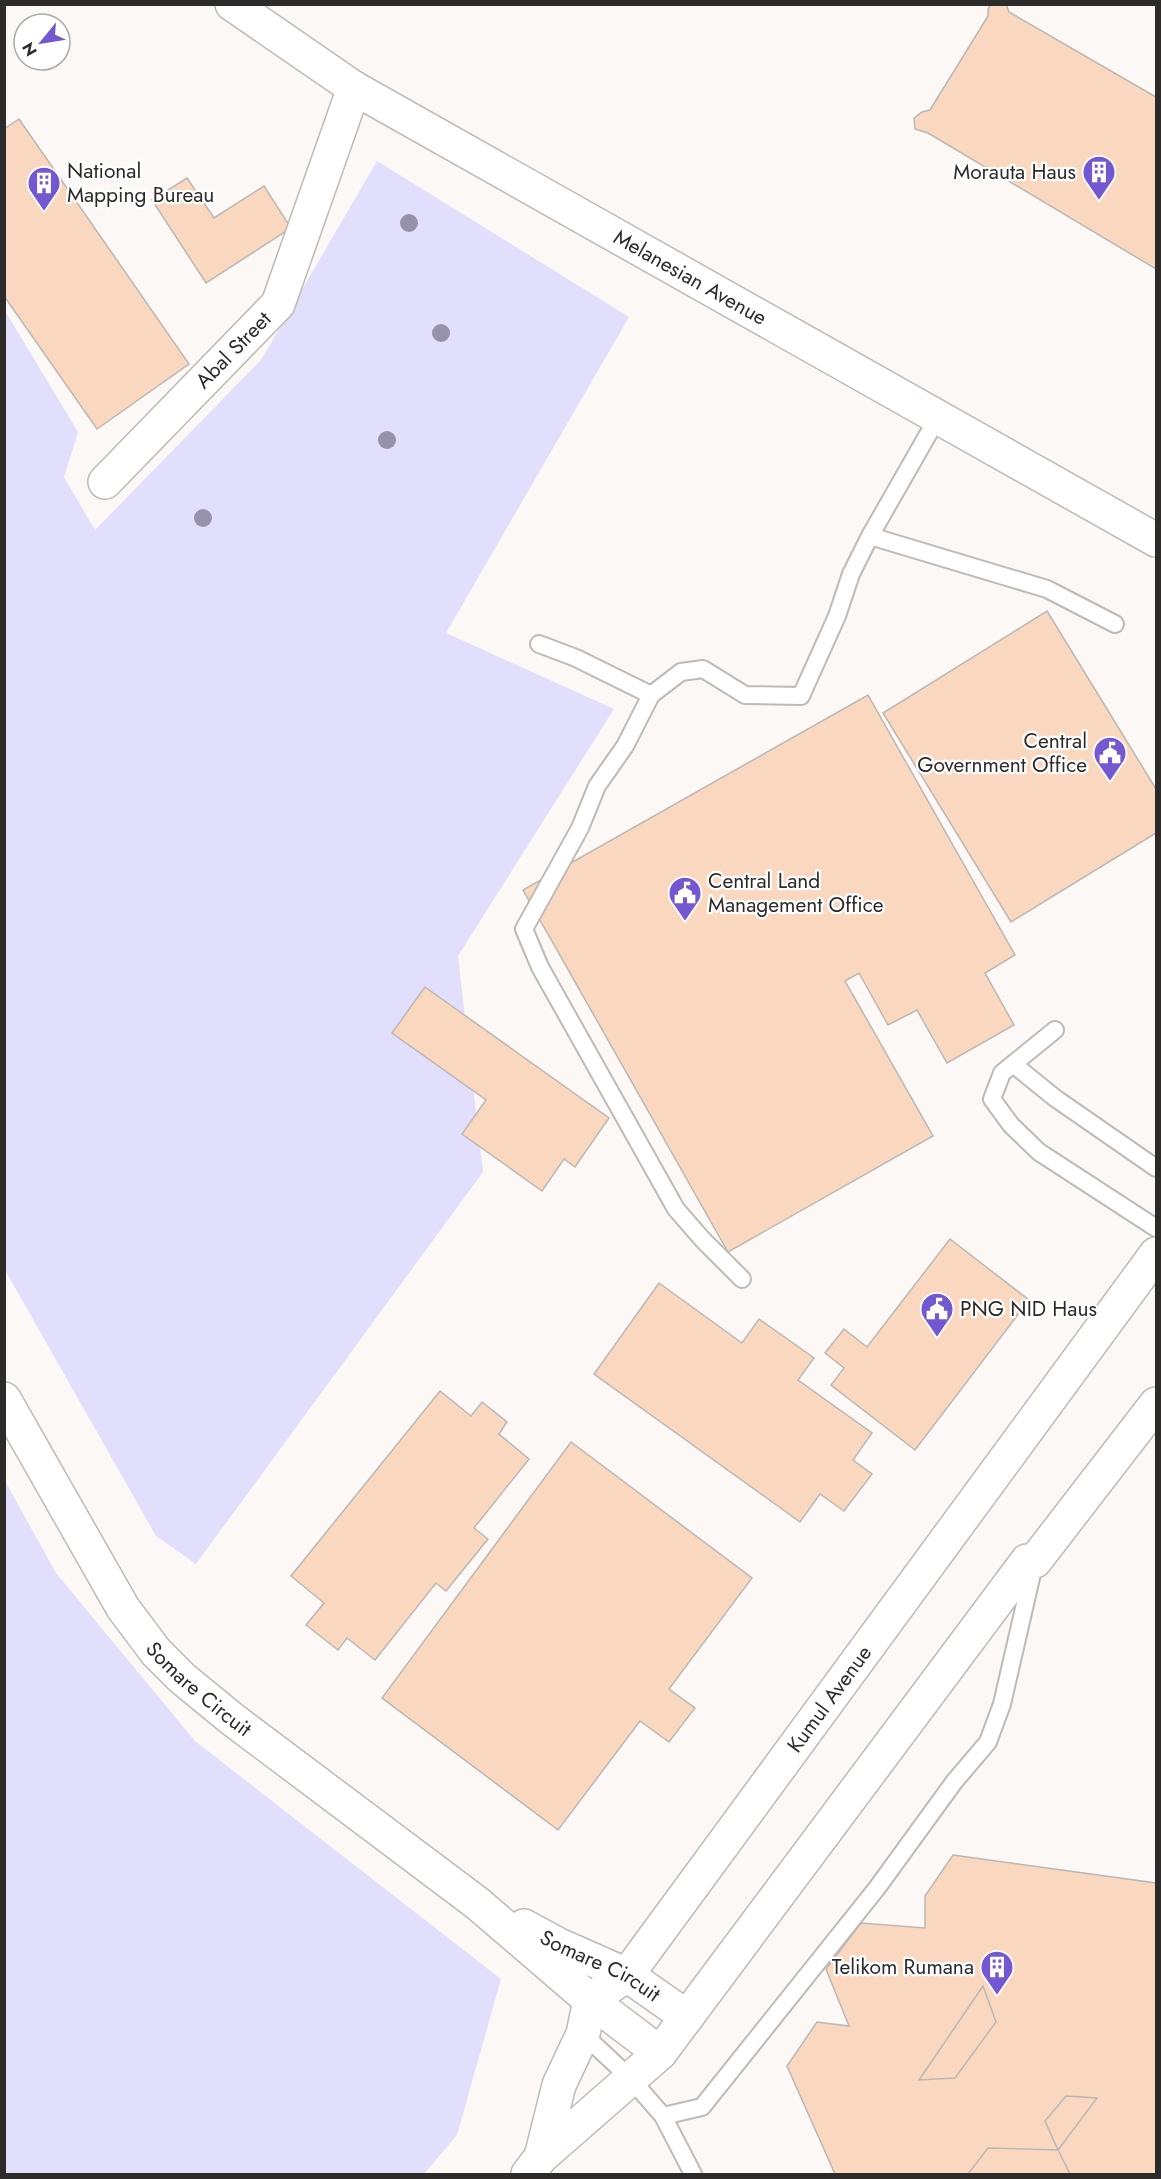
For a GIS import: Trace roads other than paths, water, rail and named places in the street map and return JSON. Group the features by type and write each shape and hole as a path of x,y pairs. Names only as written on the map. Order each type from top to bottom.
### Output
{"street":[{"name":"Melanesian Avenue","path":"232,4 354,88 1156,540"},
{"name":"Abal Street","path":"105,482 278,304 354,88"},
{"name":"Kumul Avenue","path":"590,2000 627,1975 1156,1254"},
{"name":"Somare Circuit","path":"4,1399 123,1608 156,1652 182,1678 232,1719 477,1903 590,2000 660,2054"},
{"path":"535,2166 630,2078 660,2054 1027,1561 1035,1561 1156,1404"},
{"name":"Somare Circuit","path":"477,1903 559,1945 627,1975 687,2017"},
{"path":"535,2166 559,2085 584,2034 590,2000"}],"lane":[{"path":"742,1279 676,1209 540,967 524,929 580,828 597,786 625,746 651,695 681,672 703,669 745,694 801,696 837,616 851,574 938,417"},
{"path":"870,536 1047,589 1115,624"},
{"path":"539,644 576,658 651,695"},
{"path":"1055,1030 1002,1073 992,1099 1011,1125 1039,1152 1156,1228"},
{"path":"1013,1064 1055,1098 1156,1168"},
{"path":"663,2116 702,2107 877,1888 954,1782 988,1742 1002,1704 1035,1561"},
{"path":"584,2034 630,2078 663,2116 693,2175"}],"place":[{"name":"Morauta Haus","path":"1099,201"},
{"name":"National Mapping Bureau","path":"44,212"},
{"name":"Central Government Office","path":"1110,782"},
{"name":"Central Land Management Office","path":"685,922"},
{"name":"PNG NID Haus","path":"937,1338"},
{"name":"Telikom Rumana","path":"997,1996"}]}
